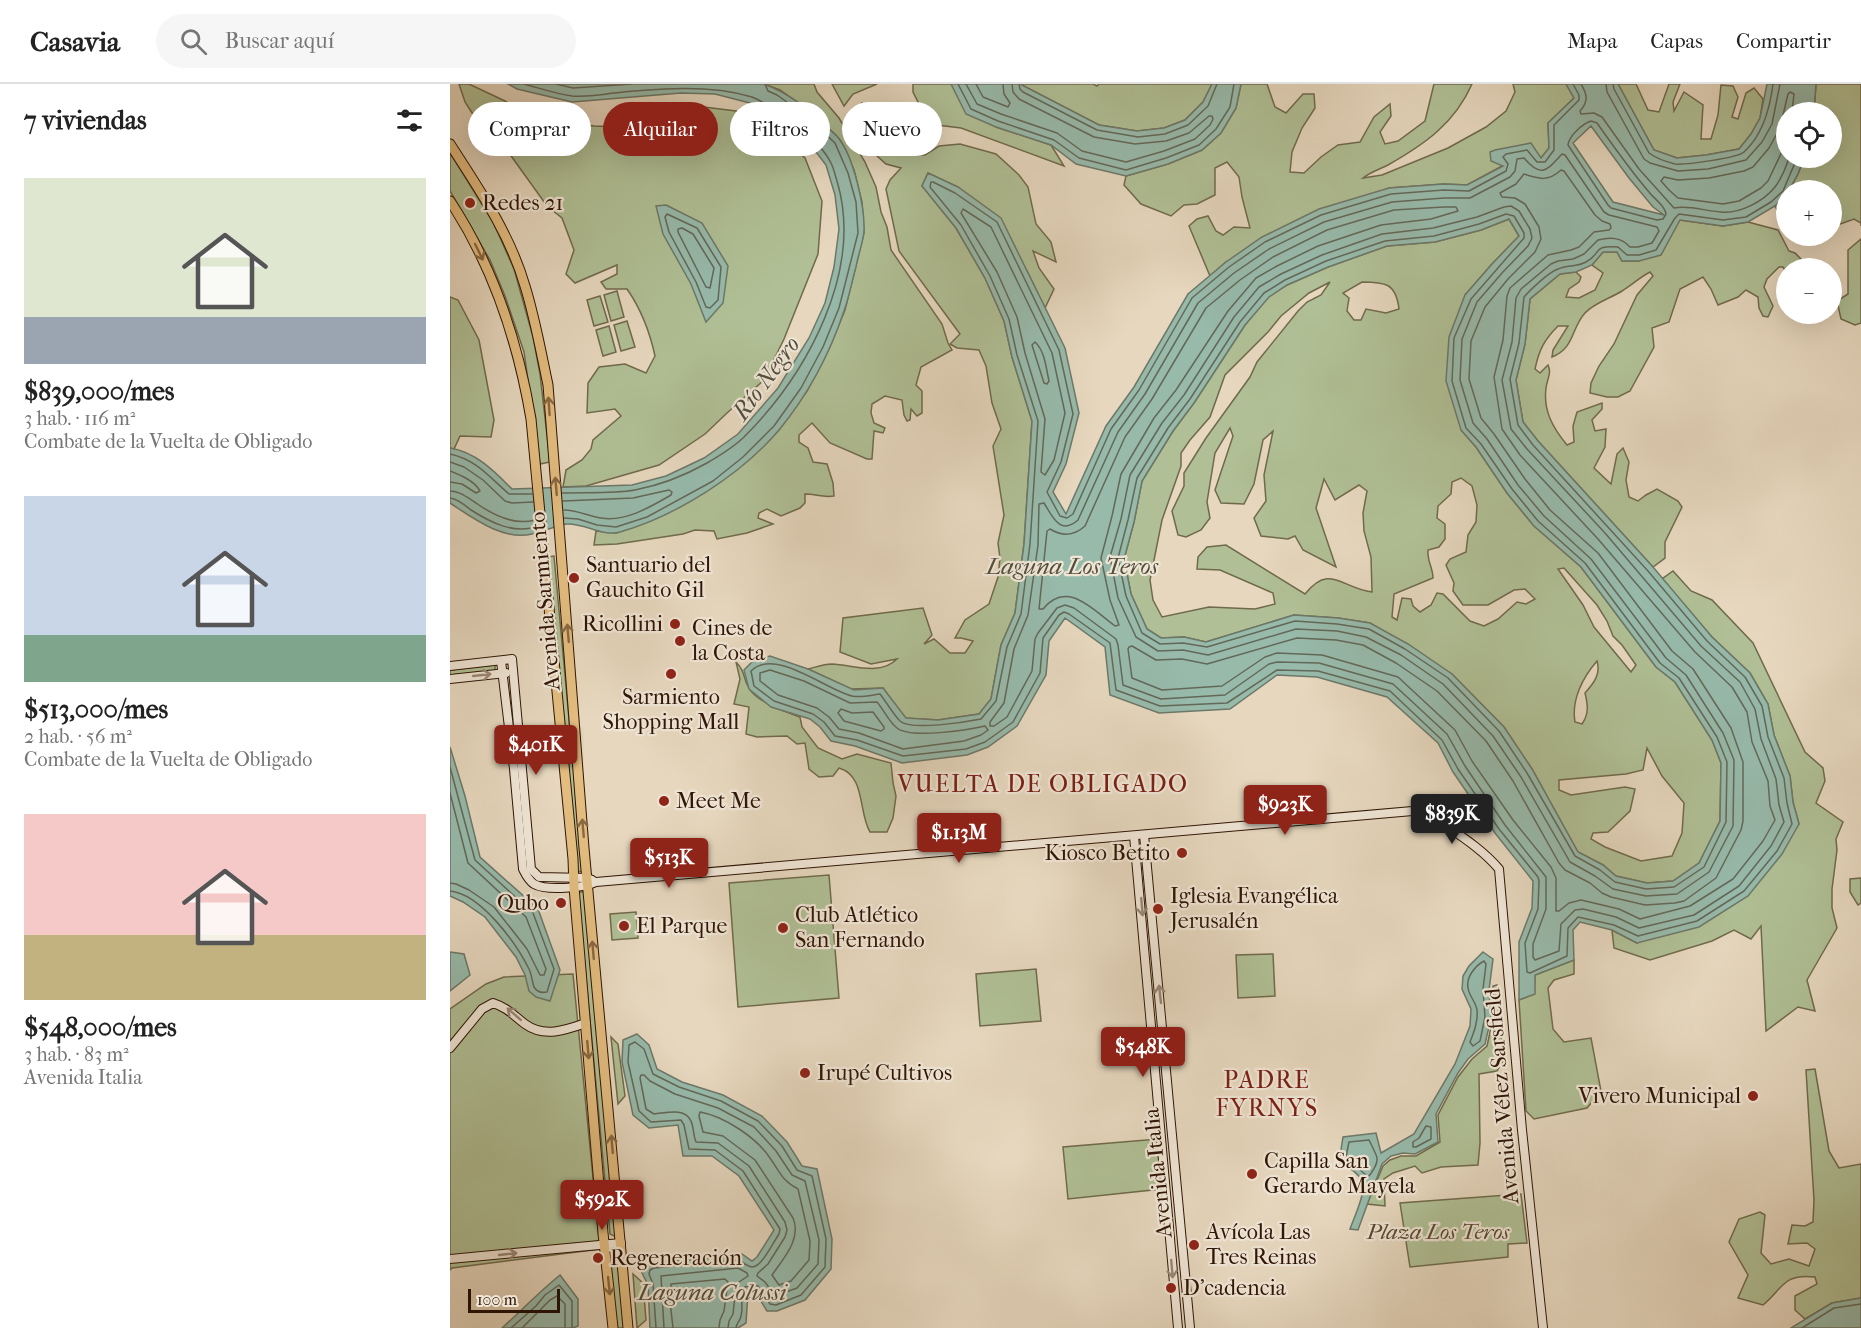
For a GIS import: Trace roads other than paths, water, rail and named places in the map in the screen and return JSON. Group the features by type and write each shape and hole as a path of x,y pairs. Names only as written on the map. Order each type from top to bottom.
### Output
{"main road":[{"name":"Avenida Sarmiento","path":"450,144 494,212 525,284 548,385 628,1328"},
{"name":"Avenida Sarmiento","path":"450,201 466,225 484,262 515,345 524,376 531,419 613,1328"}],"street":[{"path":"450,666 512,659 523,869 527,878 542,887 1139,836"},
{"path":"501,661 518,768"},
{"path":"450,679 513,672"},
{"name":"Avenida Vélez Sarsfield","path":"1139,836 1424,810 1460,835 1499,869 1522,1130 1543,1328"},
{"name":"Avenida Italia","path":"1139,836 1178,1328"},
{"name":"Avenida Italia","path":"1139,836 1190,1328"},
{"path":"450,1048 482,1009 493,1003 506,1008 536,1031 560,1032 586,1023"},
{"path":"450,1259 621,1243"}],"water":[{"path":"508,84 764,84 798,102 746,102 715,94 681,93 572,102 517,89"},
{"path":"951,84 1020,84 1099,125 1137,131 1164,128 1185,120 1203,102 1212,84 1241,84 1236,108 1221,133 1202,150 1168,164 1126,176 1076,164 1051,145 996,127 966,114"},
{"name":"Laguna Los Teros","path":"1566,84 1618,84 1654,150 1677,158 1706,155 1739,149 1760,118 1767,84 1816,84 1815,102 1776,102 1776,168 1800,168 1795,180 1776,180 1775,206 1748,222 1723,226 1680,220 1661,255 1639,261 1622,261 1617,252 1603,252 1592,265 1576,272 1560,274 1530,299 1525,344 1516,380 1523,422 1653,567 1712,637 1750,673 1768,704 1774,735 1790,776 1793,802 1799,824 1782,854 1748,896 1699,927 1637,943 1612,930 1580,922 1573,930 1574,960 1535,975 1535,994 1519,1000 1519,942 1532,908 1533,881 1495,833 1453,772 1438,743 1387,697 1317,677 1277,675 1230,709 1159,713 1110,695 1105,647 1065,618 1049,641 1046,675 1017,726 988,747 967,755 902,763 855,746 831,741 810,719 771,707 749,689 744,670 754,660 770,656 808,669 854,690 883,688 906,718 938,720 979,714 991,699 1001,645 1015,613 1024,544 1032,421 1012,357 1004,321 985,278 956,228 922,186 928,173 958,187 1001,218 1065,348 1079,413 1066,464 1053,492 1066,514 1106,426 1134,387 1188,294 1226,262 1262,237 1319,209 1389,188 1444,184 1467,185 1503,166 1491,161 1490,152 1495,150 1531,143 1541,158 1549,148 1548,123 1574,98","holes":["1591,126 1653,207 1664,215 1613,202 1573,143","1509,219 1519,236 1465,295 1449,337 1446,381 1461,430 1476,447 1507,493 1534,526 1581,567 1656,667 1675,682 1712,740 1721,763 1720,821 1699,863 1673,881 1647,883 1616,876 1603,865 1578,852 1532,769 1504,727 1452,674 1408,644 1370,623 1294,615 1206,642 1184,637 1161,638 1147,629 1131,594 1124,559 1142,481 1245,325 1269,297 1287,285 1328,267 1387,246 1435,242 1481,230"]},
{"path":"830,130 842,144 842,156 849,156 858,184 864,221 862,244 849,295 832,343 799,403 764,447 727,478 685,505 620,532 607,533 567,524 536,533 510,534 489,527 450,503 450,448 477,458 512,489 632,485 666,476 704,458 738,434 778,388 809,338 825,303 834,267 839,229 835,195 826,165 819,156 830,156"},
{"path":"666,205 702,223 728,266 723,303 706,322 691,284 663,234 656,206"},
{"path":"450,747 480,857 538,909 560,970 550,1001 536,997 529,991 525,975 516,957 485,917 450,896"},
{"path":"450,952 464,954 470,975 450,991"},
{"path":"1483,952 1493,959 1489,990 1491,1018 1485,1044 1468,1059 1458,1073 1436,1114 1438,1142 1415,1154 1403,1153 1391,1156 1382,1164 1358,1230 1350,1229 1363,1185 1358,1175 1339,1162 1343,1137 1376,1133 1381,1153 1414,1134 1455,1064 1470,1026 1471,1009 1462,989 1463,976"},
{"name":"Laguna Colussi","path":"637,1034 649,1045 657,1069 682,1082 723,1095 762,1116 787,1142 802,1166 817,1169 832,1239 831,1269 805,1300 777,1311 767,1311 754,1290 748,1292 746,1323 738,1328 650,1328 648,1285 640,1269 651,1263 742,1254 752,1261 774,1230 739,1176 712,1156 683,1156 678,1125 649,1128 633,1115 622,1062 623,1040"},
{"name":"Laguna Colussi","path":"560,1275 578,1299 578,1326 573,1328 502,1328 538,1294"},
{"path":"1861,1298 1861,1328 1791,1328 1832,1303"}],"place":[{"name":"Redes 21","path":"470,203"},
{"name":"Santuario del Gauchito Gil","path":"574,578"},
{"name":"Ricollini","path":"675,624"},
{"name":"Cines de la Costa","path":"680,641"},
{"name":"Sarmiento Shopping Mall","path":"671,674"},
{"name":"Meet Me","path":"664,801"},
{"name":"Kiosco Betito","path":"1182,853"},
{"name":"Qubo","path":"561,903"},
{"name":"Iglesia Evangélica Jerusalén","path":"1158,909"},
{"name":"El Parque","path":"624,926"},
{"name":"Club Atlético San Fernando","path":"783,928"},
{"name":"Irupé Cultivos","path":"805,1073"},
{"name":"Vivero Municipal","path":"1753,1096"},
{"name":"Capilla San Gerardo Mayela","path":"1252,1174"},
{"name":"Avícola Las Tres Reinas","path":"1194,1245"},
{"name":"Regeneración","path":"598,1258"},
{"name":"D'cadencia","path":"1171,1288"}],"district":[{"name":"VUELTA DE OBLIGADO","path":"1043,784"},
{"name":"PADRE FYRNYS","path":"1267,1094"}],"water label":[{"name":"Río Negro","path":"766,378"}],"park label":[{"name":"Plaza Los Teros","path":"1438,1232"}]}
